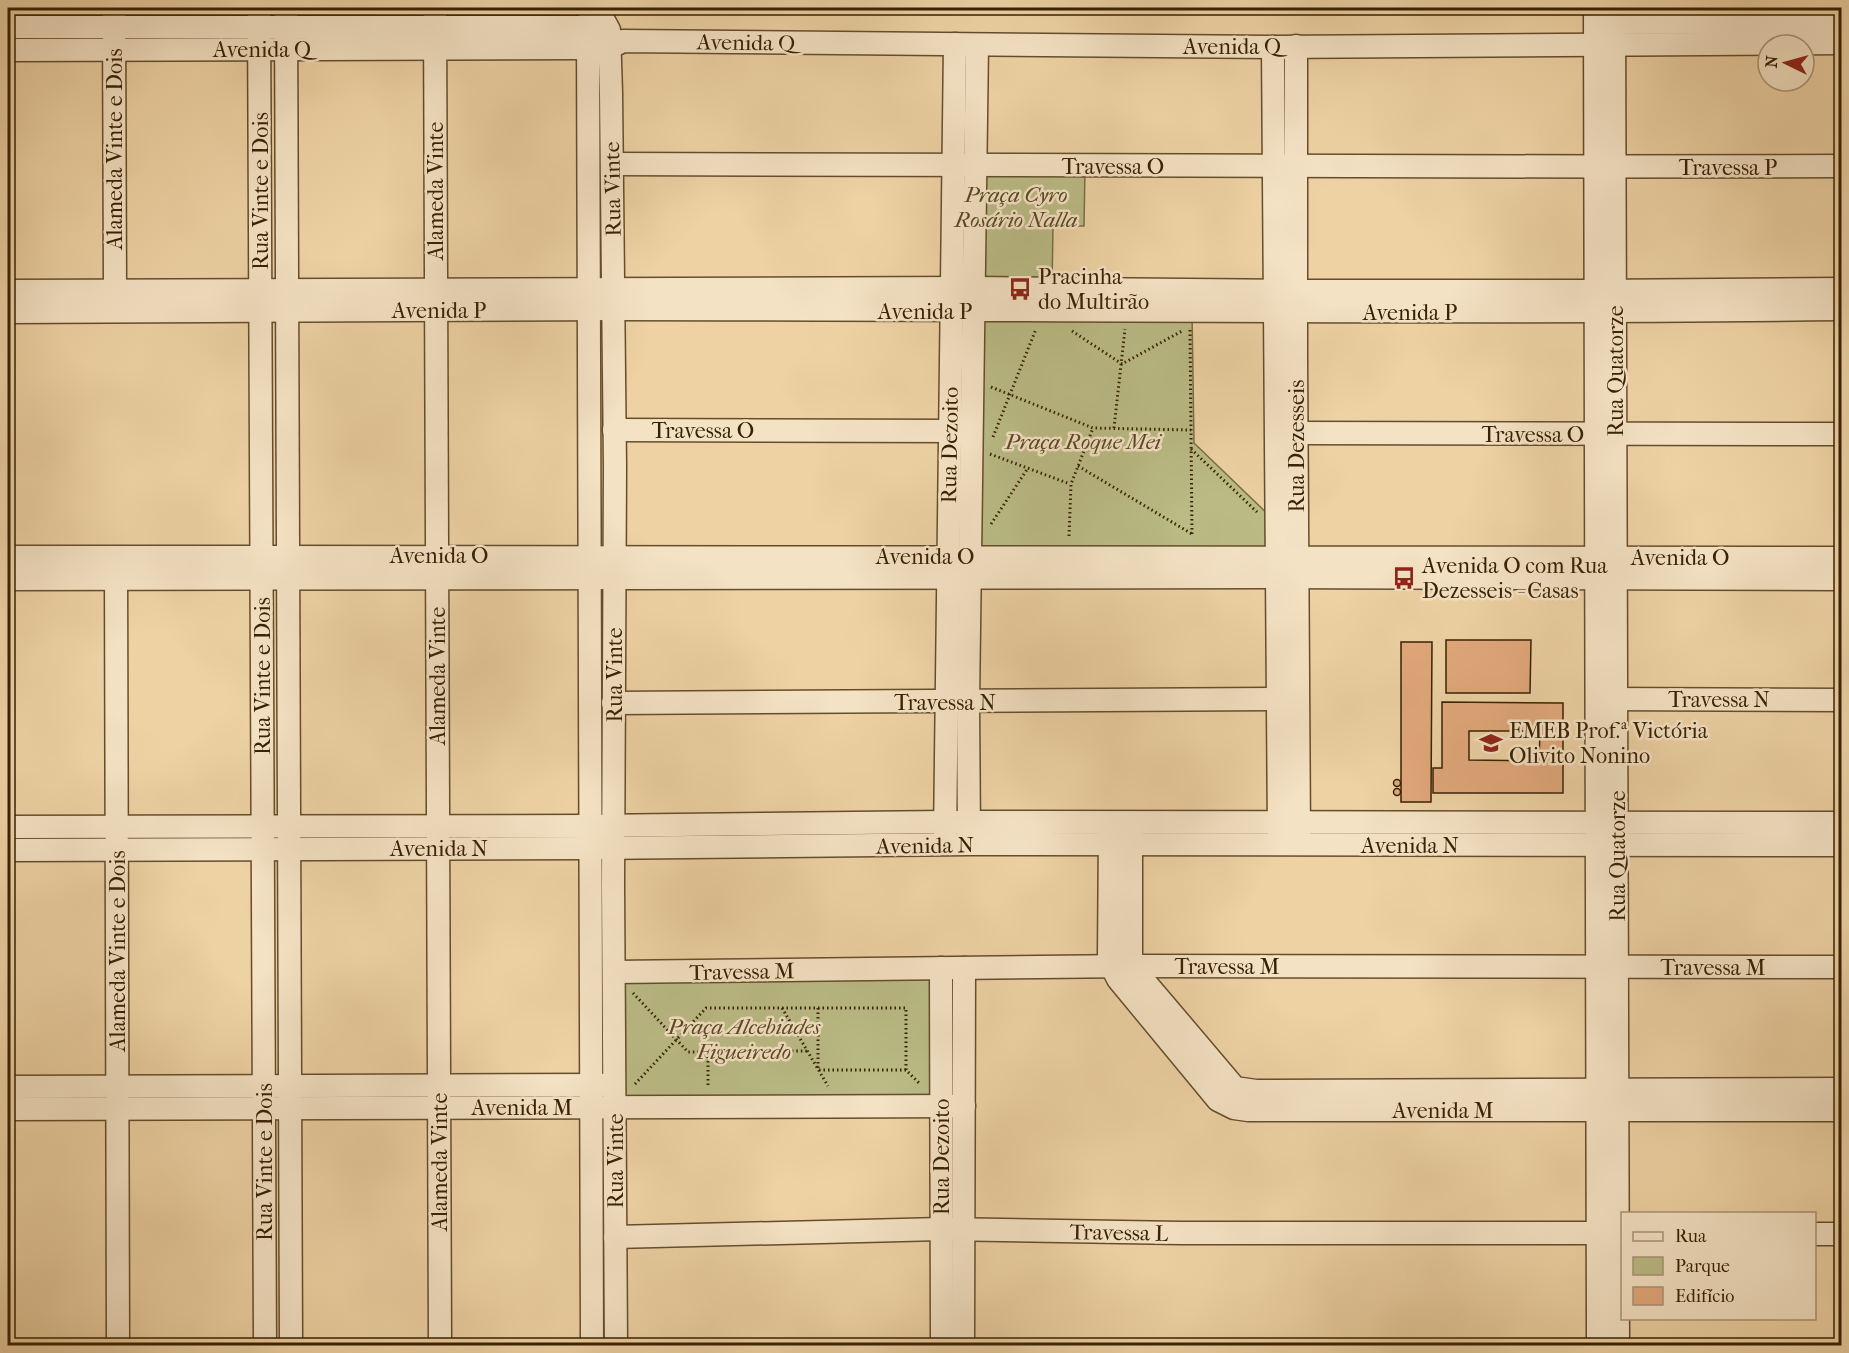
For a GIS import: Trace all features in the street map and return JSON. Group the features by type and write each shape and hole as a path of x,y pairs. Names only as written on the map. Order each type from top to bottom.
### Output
{"street":[{"name":"Avenida Q","path":"8,50 114,28 259,49 286,27 435,17 601,30 966,45 1273,47 1763,15 1842,22"},
{"name":"Avenida Q","path":"8,27 114,28 259,17 286,27 435,49 601,30"},
{"name":"Rua Vinte e Dois","path":"259,17 265,1346"},
{"name":"Alameda Vinte","path":"435,17 440,1346"},
{"name":"Avenida Q","path":"1605,25 1842,44"},
{"name":"Rua Quatorze","path":"1605,25 1607,1100 1618,1346"},
{"name":"Rua Vinte e Dois","path":"286,27 291,1346"},
{"name":"Alameda Vinte e Dois","path":"114,28 115,290"},
{"name":"Rua Vinte","path":"601,30 611,93 612,164 616,1346"},
{"name":"Rua Vinte","path":"592,1346 590,299 601,30"},
{"name":"Rua Dezoito","path":"966,45 962,300 970,440 948,567 969,834"},
{"name":"Rua Dezesseis","path":"1289,834 1287,567 1276,530 1285,301 1285,167 1296,46"},
{"name":"Rua Dezesseis","path":"1273,47 1285,167"},
{"name":"Travessa O","path":"612,164 1605,167"},
{"name":"Travessa P","path":"1605,167 1842,166"},
{"name":"Avenida P","path":"1605,301 1842,289"},
{"name":"Avenida P","path":"8,291 115,290 261,301"},
{"name":"Avenida P","path":"8,312 287,300 590,299 1605,301 1842,309"},
{"name":"Avenida P","path":"962,300 1042,311 1099,300 1127,312 1285,301"},
{"name":"Rua Dezoito","path":"945,845 945,822 970,567 972,380 962,300"},
{"name":"Rua Dezesseis","path":"1285,301 1296,433 1277,699 1289,834"},
{"name":"Travessa O","path":"614,430 970,440"},
{"name":"Travessa O","path":"1296,433 1842,434"},
{"name":"Avenida O","path":"970,567 1068,556 1192,556 1287,567"},
{"name":"Avenida O","path":"8,557 116,567 1606,567 1842,558"},
{"name":"Alameda Vinte e Dois","path":"116,567 118,1346"},
{"name":"Avenida O","path":"8,579 116,567"},
{"name":"Avenida O","path":"1606,567 1842,579"},
{"name":"Travessa N","path":"613,703 1277,699"},
{"name":"Travessa N","path":"1606,699 1842,700"},
{"name":"Avenida N","path":"613,837 945,822 969,834"},
{"name":"Avenida N","path":"289,838 438,826 590,837 945,845 969,834 1606,834 1842,824"},
{"name":"Avenida N","path":"8,827 116,838 289,838 438,849 590,837"},
{"path":"1121,834 1109,956 1123,966"},
{"name":"Avenida N","path":"1606,834 1842,845"},
{"name":"Avenida N","path":"8,850 116,838"},
{"name":"Travessa M","path":"614,972 1123,966 1842,967"},
{"name":"Avenida M","path":"1123,966 1118,978 1218,1100 1607,1100 1842,1110"},
{"name":"Rua Dezoito","path":"941,968 942,1346"},
{"name":"Rua Dezoito","path":"963,1346 964,968"},
{"name":"Avenida M","path":"8,1087 118,1098"},
{"name":"Avenida M","path":"1607,1100 1842,1089"},
{"name":"Avenida M","path":"8,1109 118,1098 264,1097 614,1096 708,1106 964,1106"},
{"name":"Travessa L","path":"615,1237 941,1229 1181,1233 1612,1232"},
{"name":"Rua Quatorze","path":"1598,1346 1612,1232"},
{"path":"1816,1234 1842,1234"}],"path":[{"path":"1042,311 1009,394 970,440 1028,468 1071,484"},
{"path":"1114,428 1127,312"},
{"path":"1122,364 1190,326 1192,556"},
{"path":"1072,331 1122,364"},
{"path":"972,380 1093,428 1191,430"},
{"path":"1068,556 1071,484 1093,428"},
{"path":"1191,449 1276,530"},
{"path":"1078,466 1192,534"},
{"path":"990,527 1028,468"},
{"path":"614,972 688,1052 807,1052"},
{"path":"614,1096 676,1040 706,1008 906,1008 906,1070 818,1070"},
{"path":"782,1008 839,1106"},
{"path":"818,1008 818,1070"},
{"path":"708,1052 708,1106"}],"green space":[{"name":"Praça Cyro Rosário Nalla","path":"975,165 1085,166 1084,226 1053,226 1052,289 973,289"},
{"name":"Praça Roque Mei","path":"973,311 1192,311 1194,443 1275,521 1276,556 971,556"},
{"name":"Praça Alcebiades Figueiredo","path":"941,968 940,1105 615,1107 614,972"}],"building":[{"path":"1446,640 1531,640 1530,693 1446,693"},
{"path":"1401,642 1432,642 1431,802 1401,802"},
{"path":"1442,702 1563,703 1563,793 1433,793 1433,768 1442,768","holes":["1469,731 1540,731 1539,761 1469,760"]},
{"path":"1397,780 1400,783 1397,786 1394,783"},
{"path":"1397,789 1400,792 1397,795 1394,792"}],"place":[{"name":"Pracinha do Multirão","path":"1020,289"},
{"name":"Avenida O com Rua Dezesseis - Casas","path":"1404,578"},
{"name":"EMEB Prof.ª Victória Olivito Nonino","path":"1491,743"}]}
